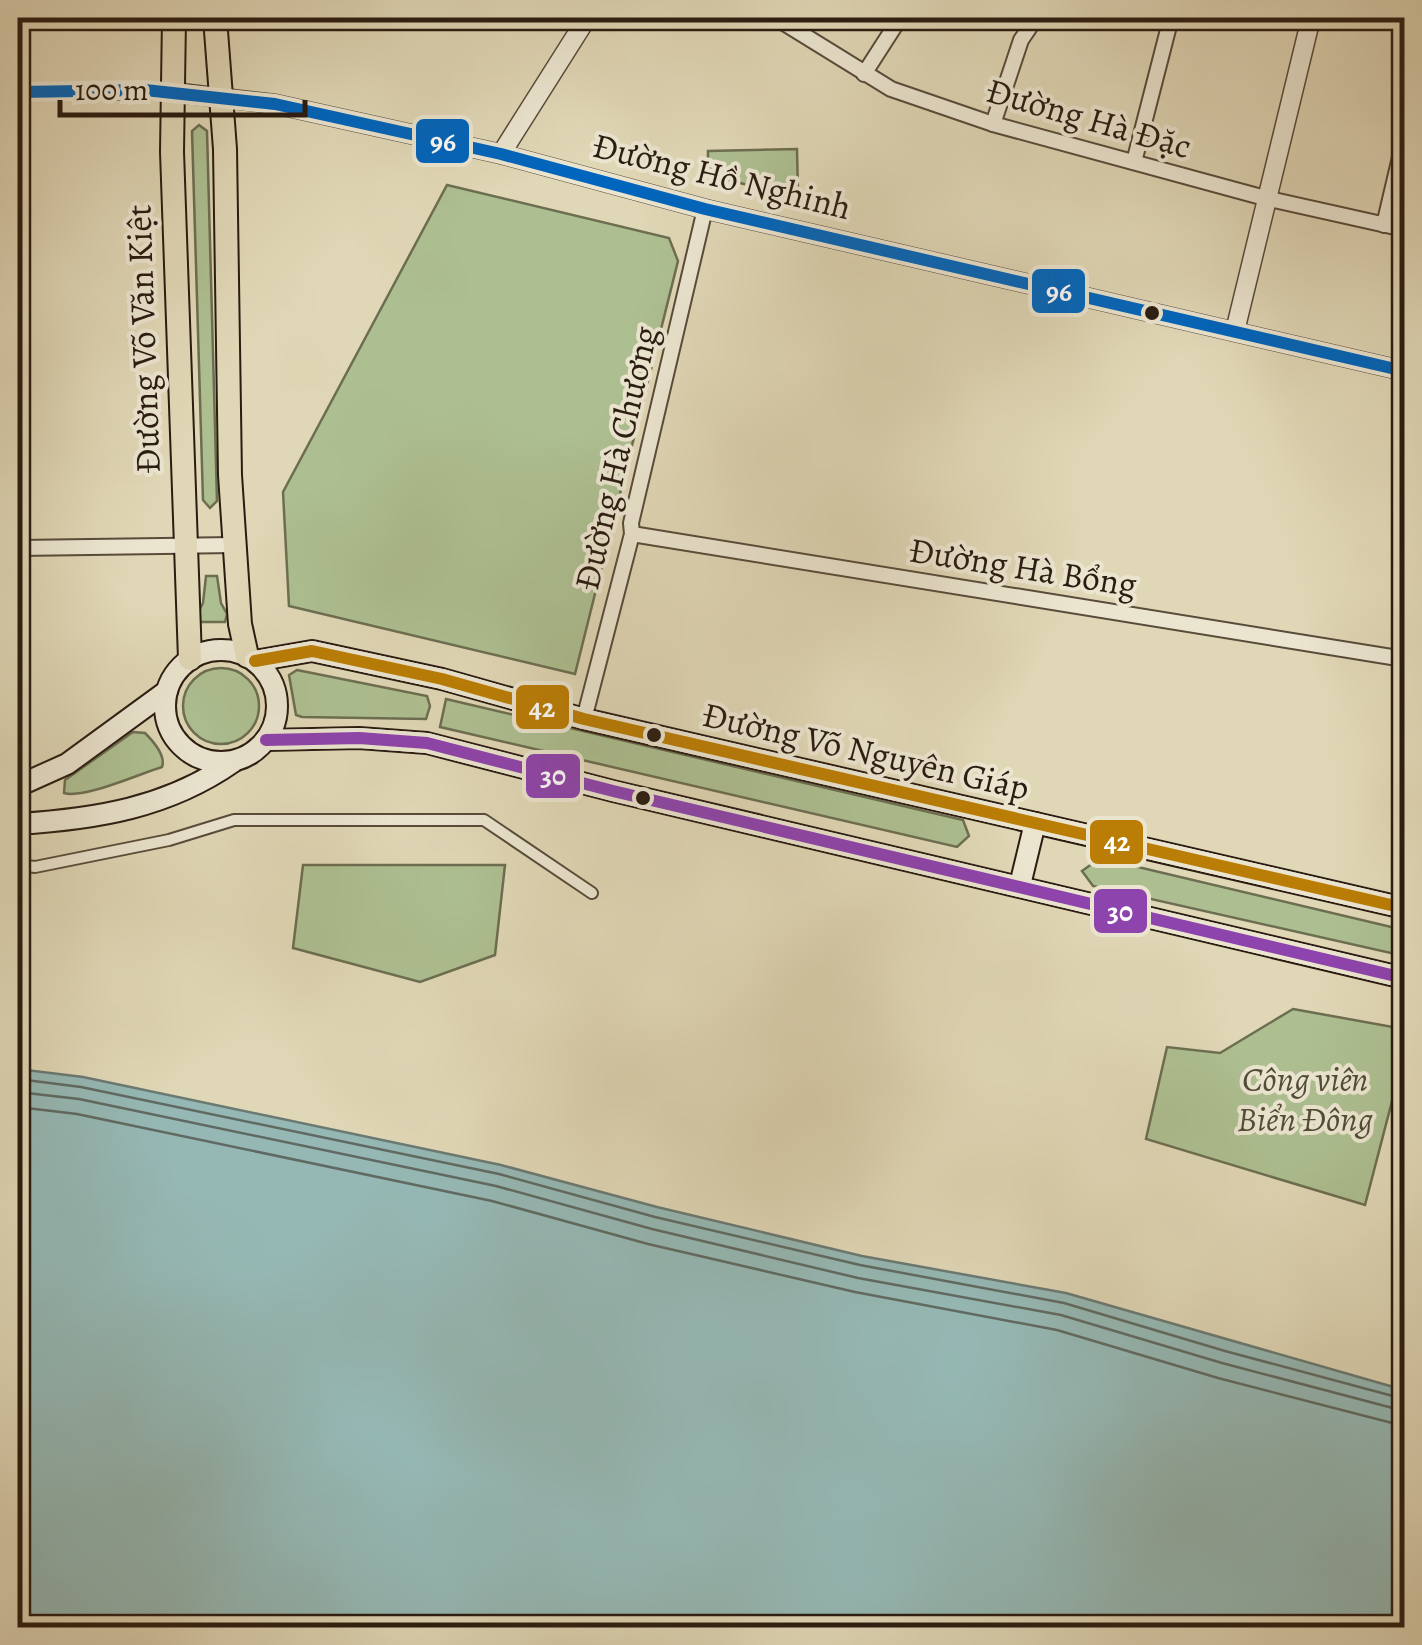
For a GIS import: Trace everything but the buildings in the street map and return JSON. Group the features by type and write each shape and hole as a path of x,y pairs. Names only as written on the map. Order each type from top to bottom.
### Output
{"main road":[{"name":"Đường Võ Văn Kiệt","path":"174,18 172,92 190,659"},
{"path":"214,18 225,149 234,545 240,624 251,658"},
{"path":"18,824 68,821 141,807 201,784 257,750 274,724 275,689 267,673 251,658 218,649 190,659 178,669 167,691 166,722 186,752 208,762 233,762"},
{"name":"Đường Võ Nguyên Giáp","path":"251,658 312,651 1404,908"},
{"path":"18,786 67,764 167,691"},
{"path":"266,740 359,738 427,743 613,792 1404,978"},
{"path":"1020,886 1035,823"}],"street":[{"path":"502,154 587,18"},
{"name":"Đường Hà Đặc","path":"776,18 890,89 993,124 1265,198 1404,230"},
{"path":"864,74 900,18"},
{"path":"993,124 1021,40 1036,18"},
{"path":"1134,162 1171,18"},
{"path":"1235,331 1311,18"},
{"name":"Đường Hồ Nghinh","path":"18,92 172,92 275,104 502,154 705,210 1404,372"},
{"path":"1384,225 1404,140"},
{"name":"Đường Hà Chương","path":"584,718 705,210"},
{"name":"Đường Hà Bổng","path":"627,526 1404,659"},
{"path":"18,548 234,545"},
{"path":"18,865 35,868 169,840 234,820 484,820 592,893"}],"green space":[{"path":"199,125 207,131 217,501 210,508 203,500 192,131"},
{"path":"797,149 798,192 787,196 708,174 708,151"},
{"path":"447,185 669,238 678,261 575,674 289,606 283,492"},
{"path":"206,576 217,576 221,603 227,614 225,622 201,622 197,615 203,603"},
{"path":"221,668 248,679 259,706 248,733 221,744 194,733 183,706 194,679"},
{"path":"297,670 427,696 430,706 426,719 296,715 289,675"},
{"path":"446,699 963,820 969,836 957,847 440,727"},
{"path":"133,732 145,733 152,740 162,767 98,789 64,793 65,780"},
{"path":"1100,858 1404,930 1404,956 1093,886 1082,871"},
{"path":"303,865 505,865 495,955 420,982 293,948"},
{"name":"Công viên Biển Đông","path":"1293,1009 1404,1029 1404,1055 1365,1205 1146,1139 1167,1047 1220,1053"}],"water":[{"path":"18,1069 83,1077 501,1165 862,1256 1066,1293 1404,1390 1404,1627 18,1627"}],"transit line":[{"name":"96","path":"18,92 145,90 275,104 501,154 705,209 1404,371"},
{"name":"42","path":"255,661 312,651 442,679 584,719 1404,908"},
{"name":"30","path":"266,740 359,738 427,743 613,791 1404,978"}]}
